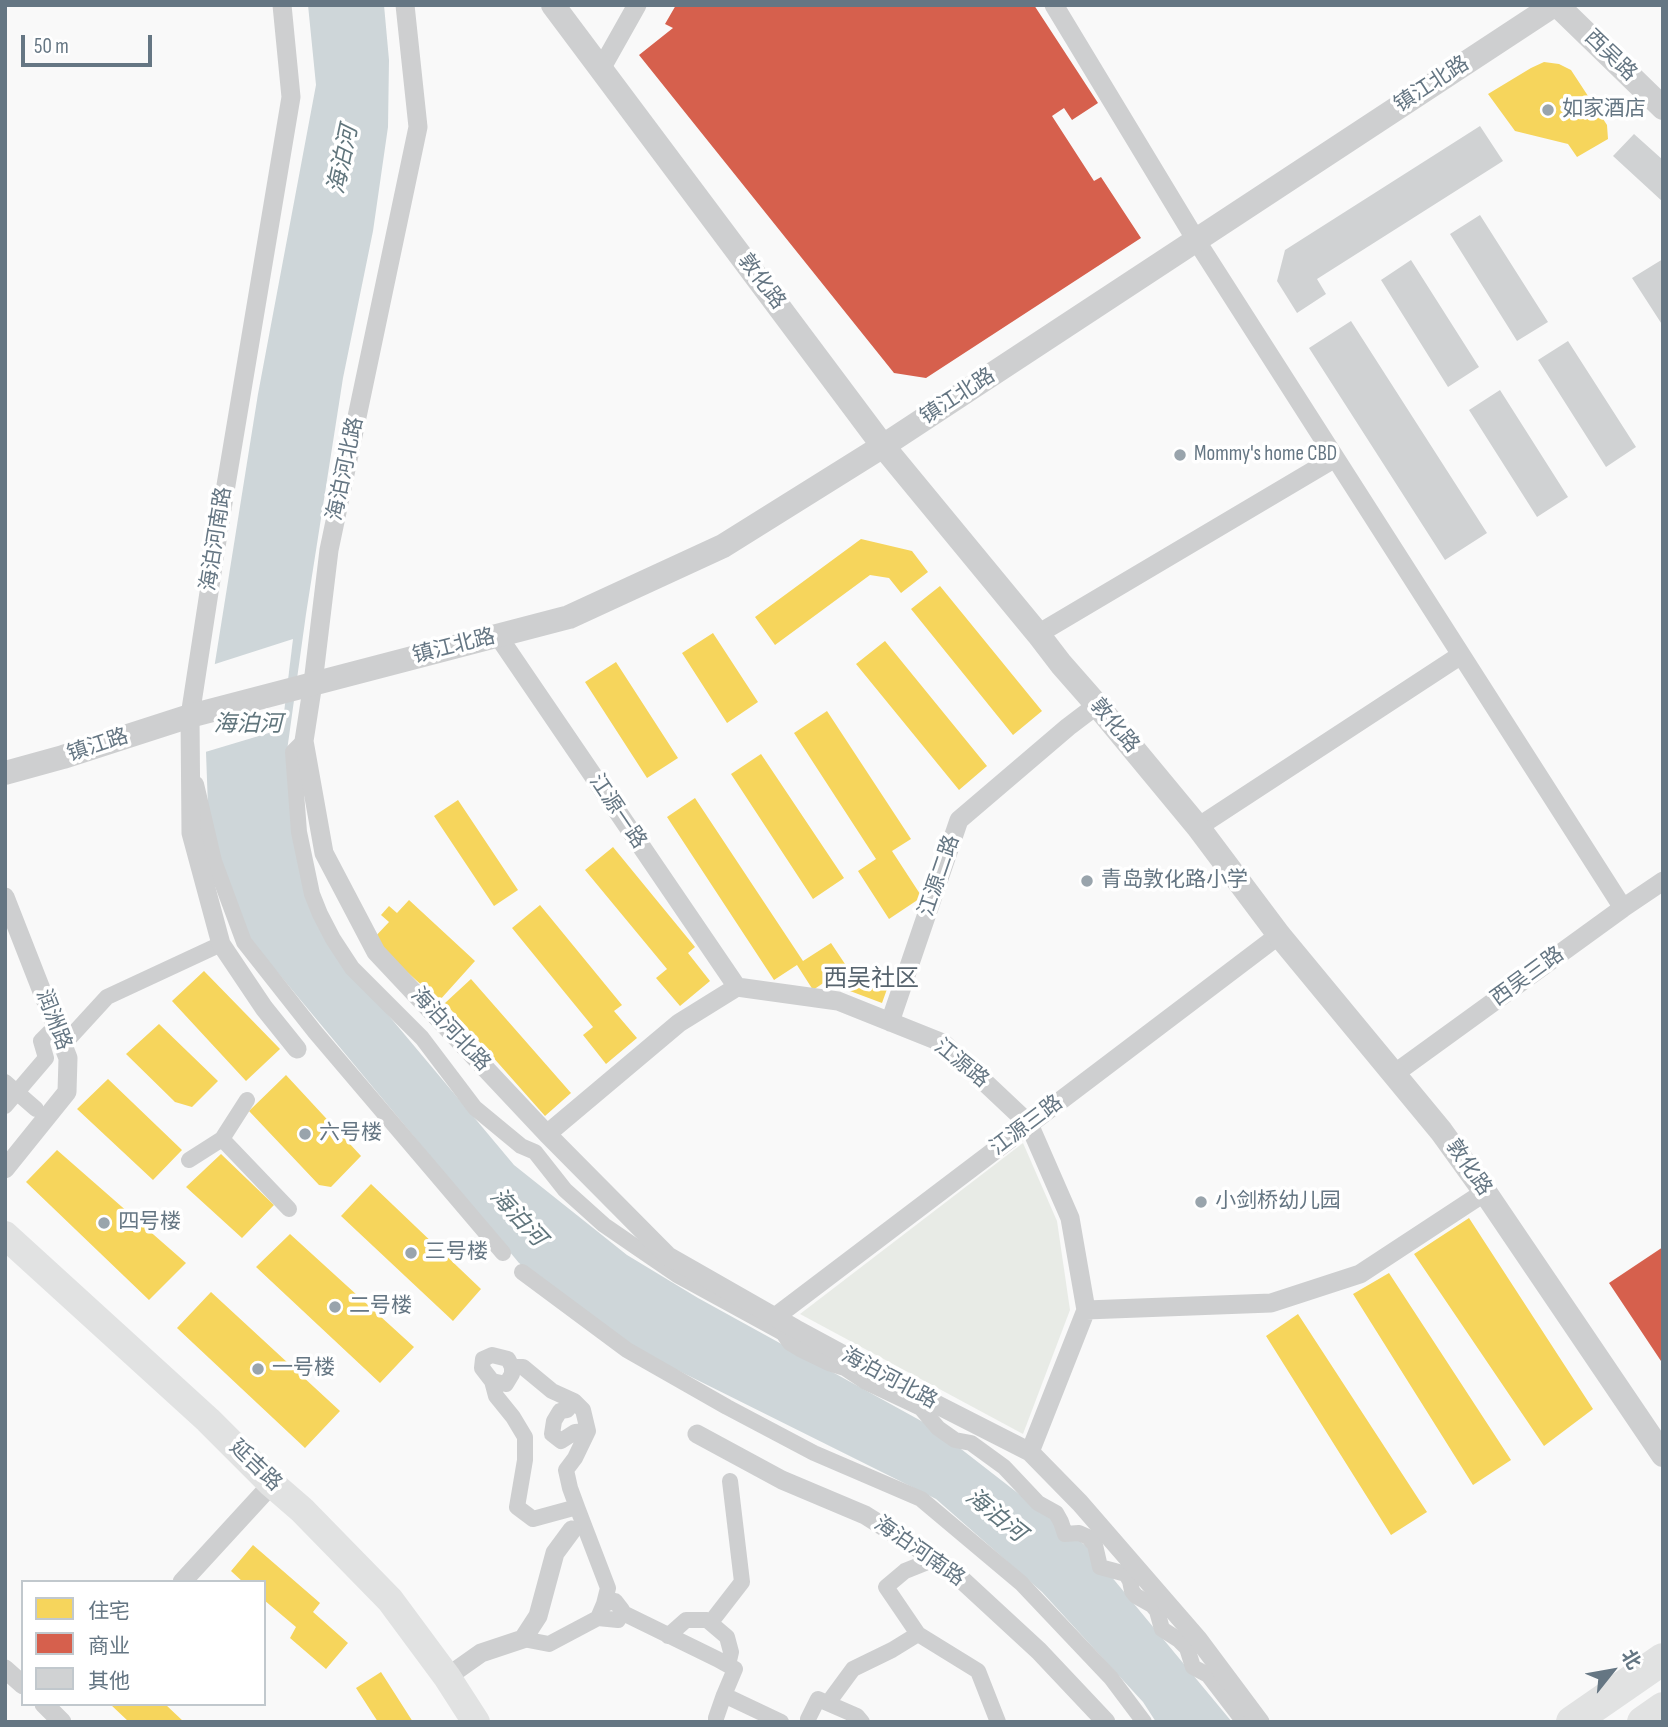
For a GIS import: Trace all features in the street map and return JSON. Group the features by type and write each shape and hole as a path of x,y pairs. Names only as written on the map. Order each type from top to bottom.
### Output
{"main road":[{"name":"延吉路","path":"5,1235 208,1420 302,1510 390,1600 447,1677 476,1722"},
{"path":"1572,1722 1663,1659"},
{"path":"1643,1722 1663,1708"}],"street":[{"name":"海泊河南路","path":"282,5 291,97 190,716 191,833 221,944 264,1008 297,1049"},
{"name":"海泊河北路","path":"405,5 418,127 329,550 304,741 324,853 376,952 547,1134 668,1256 920,1396 1030,1452 1080,1503 1198,1639 1260,1722"},
{"name":"敦化路","path":"553,5 883,446 1198,827 1279,935 1441,1131 1663,1455"},
{"path":"601,69 637,5"},
{"path":"1054,5 1196,240 1623,908"},
{"name":"镇江北路","path":"190,716 569,617 723,546 883,446 1555,5"},
{"name":"西吴路","path":"1555,5 1663,108"},
{"path":"1038,634 1335,458"},
{"name":"江源一路","path":"498,636 737,987"},
{"path":"1198,827 1461,655"},
{"name":"江源二路","path":"890,1022 959,820 1097,705"},
{"name":"镇江路","path":"5,773 190,716"},
{"path":"304,741 293,752 299,832 312,894 320,914 352,968 422,1038 475,1108 522,1146 535,1152 565,1190 604,1225 677,1275 783,1333 790,1343 800,1349 845,1368 866,1382 921,1408 938,1428 955,1440 971,1443 1004,1467 1038,1503 1056,1513 1065,1534 1079,1533 1088,1537 1095,1545 1100,1567 1126,1574 1136,1597 1152,1605 1157,1611 1162,1629 1187,1648 1192,1667 1208,1675 1244,1722"},
{"path":"190,762 214,860 244,942 315,1032 503,1252"},
{"name":"西吴三路","path":"1394,1074 1663,881"},
{"name":"润洲路","path":"5,1169 67,1091 68,1058 6,899"},
{"name":"江源三路","path":"775,1317 1279,935"},
{"path":"63,1045 107,997 221,944"},
{"path":"547,1134 679,1023 737,987"},
{"name":"江源路","path":"737,987 838,1001 943,1043 1029,1124 1070,1218 1086,1310"},
{"path":"5,1106 11,1088 46,1058 41,1041 56,1026"},
{"path":"11,1088 36,1110"},
{"path":"189,1160 222,1139 247,1100"},
{"path":"222,1139 289,1209"},
{"path":"1030,1452 1086,1310 1271,1303 1360,1274 1485,1192"},
{"path":"522,1272 627,1350 727,1407 814,1453 921,1499 1021,1583 1111,1678 1144,1722"},
{"path":"492,1381 506,1384 512,1374 508,1359 492,1355 483,1359 482,1368 492,1381 496,1396 525,1437 525,1460 517,1507 533,1519 577,1507"},
{"path":"447,1677 481,1653 523,1639 549,1644 601,1611 608,1588 570,1488 566,1470 588,1431 583,1409 574,1401 552,1391 523,1367 512,1367"},
{"path":"574,1401 567,1410 560,1411 554,1421 552,1434 561,1441 575,1432 588,1431"},
{"name":"海泊河南路","path":"697,1434 782,1480 865,1515 948,1567 1040,1651 1106,1722"},
{"path":"711,1622 742,1581 730,1481"},
{"path":"184,1580 272,1484"},
{"path":"523,1639 538,1615 555,1553 572,1530"},
{"path":"935,1559 905,1571 886,1587 918,1634 978,1671 998,1722"},
{"path":"601,1611 618,1620 621,1612 735,1669 716,1722"},
{"path":"668,1636 686,1620 707,1619 727,1637 732,1652 728,1665"},
{"path":"828,1703 853,1669 918,1634"},
{"path":"5,1669 21,1683"},
{"path":"724,1695 784,1722 802,1714 810,1720 818,1699 857,1716 862,1722"}],"shaded area":[{"path":"1023,1143 1057,1221 1070,1310 1023,1434 800,1314"}],"water":[{"name":"海泊河","path":"308,5 384,5 389,60 388,127 373,231 343,378 286,758 306,878 379,1004 514,1165 627,1255 698,1298 934,1428 1086,1546 1232,1722 1156,1722 1143,1702 1042,1592 936,1499 631,1347 519,1263 249,938 219,866 208,807 205,725 258,394 316,85"}],"pier":[{"path":"293,639 282,729 202,753 201,725 212,665"}],"building: 住宅":[{"name":"如家酒店","path":"1544,62 1559,64 1571,70 1607,125 1608,139 1577,157 1568,144 1515,131 1488,94"},
{"path":"861,539 912,551 928,572 901,593 889,578 870,575 775,645 755,617"},
{"path":"940,586 1042,711 1013,735 911,609"},
{"path":"713,633 758,702 727,723 682,653"},
{"path":"885,641 987,766 959,790 856,664"},
{"path":"616,662 678,758 647,778 585,682"},
{"path":"827,711 911,839 892,851 922,897 889,919 858,871 876,859 794,733"},
{"path":"761,754 844,878 813,899 731,774"},
{"path":"695,798 803,961 831,943 847,967 813,990 797,965 774,980 667,817"},
{"path":"458,800 518,890 494,906 434,816"},
{"path":"613,847 695,947 688,953 710,981 680,1006 656,978 667,969 585,870"},
{"path":"409,900 475,961 439,1001 372,940 389,922 381,915 389,906 397,913"},
{"path":"540,905 622,1005 614,1011 637,1038 606,1064 583,1035 593,1027 512,928"},
{"path":"859,967 891,978 882,1003 850,991"},
{"path":"204,971 280,1049 246,1081 172,1001"},
{"path":"471,979 571,1093 545,1116 445,1003"},
{"path":"159,1024 218,1081 192,1107 175,1102 126,1054"},
{"name":"六号楼","path":"286,1075 361,1156 331,1187 319,1185 249,1111"},
{"path":"108,1079 182,1150 153,1180 77,1109"},
{"name":"四号楼","path":"57,1150 186,1263 149,1300 26,1182"},
{"path":"221,1154 274,1205 242,1238 186,1187"},
{"name":"三号楼","path":"371,1184 481,1289 453,1321 341,1216"},
{"path":"1469,1218 1593,1409 1544,1446 1414,1254"},
{"name":"二号楼","path":"290,1234 414,1347 380,1383 256,1267"},
{"path":"1389,1273 1511,1460 1473,1485 1353,1294"},
{"name":"一号楼","path":"211,1292 340,1411 305,1448 177,1328"},
{"path":"1298,1314 1427,1512 1391,1535 1266,1336"},
{"path":"253,1545 320,1603 313,1612 348,1643 326,1669 290,1638 296,1627 266,1602 266,1580 241,1580 231,1571"},
{"path":"381,1672 413,1722 378,1722 356,1688"},
{"path":"112,1706 167,1706 184,1722 129,1722"}],"building: 商业":[{"path":"676,5 1034,5 1098,103 1072,120 1064,108 1052,116 1094,181 1101,177 1141,238 926,378 894,373 639,55 673,28 665,24"},
{"path":"1663,1247 1663,1364 1609,1283"}],"building: 其他":[{"path":"1480,126 1503,161 1317,279 1326,294 1297,313 1277,281 1285,250"},
{"path":"1634,134 1663,160 1663,202 1613,156"},
{"path":"1480,215 1548,322 1517,341 1450,234"},
{"path":"1663,259 1663,326 1632,278"},
{"path":"1411,260 1479,367 1448,387 1381,280"},
{"path":"1351,321 1487,533 1445,560 1309,348"},
{"path":"1568,341 1636,447 1606,467 1538,360"},
{"path":"1500,390 1568,497 1537,517 1469,410"}],"place":[{"name":"如家酒店","path":"1548,110"},
{"name":"Mommy's home CBD","path":"1180,455"},
{"name":"青岛敦化路小学","path":"1087,881"},
{"name":"六号楼","path":"305,1134"},
{"name":"小剑桥幼儿园","path":"1201,1202"},
{"name":"四号楼","path":"104,1223"},
{"name":"三号楼","path":"411,1253"},
{"name":"二号楼","path":"335,1307"},
{"name":"一号楼","path":"258,1369"}],"district":[{"name":"西吴社区","path":"871,980"}]}
